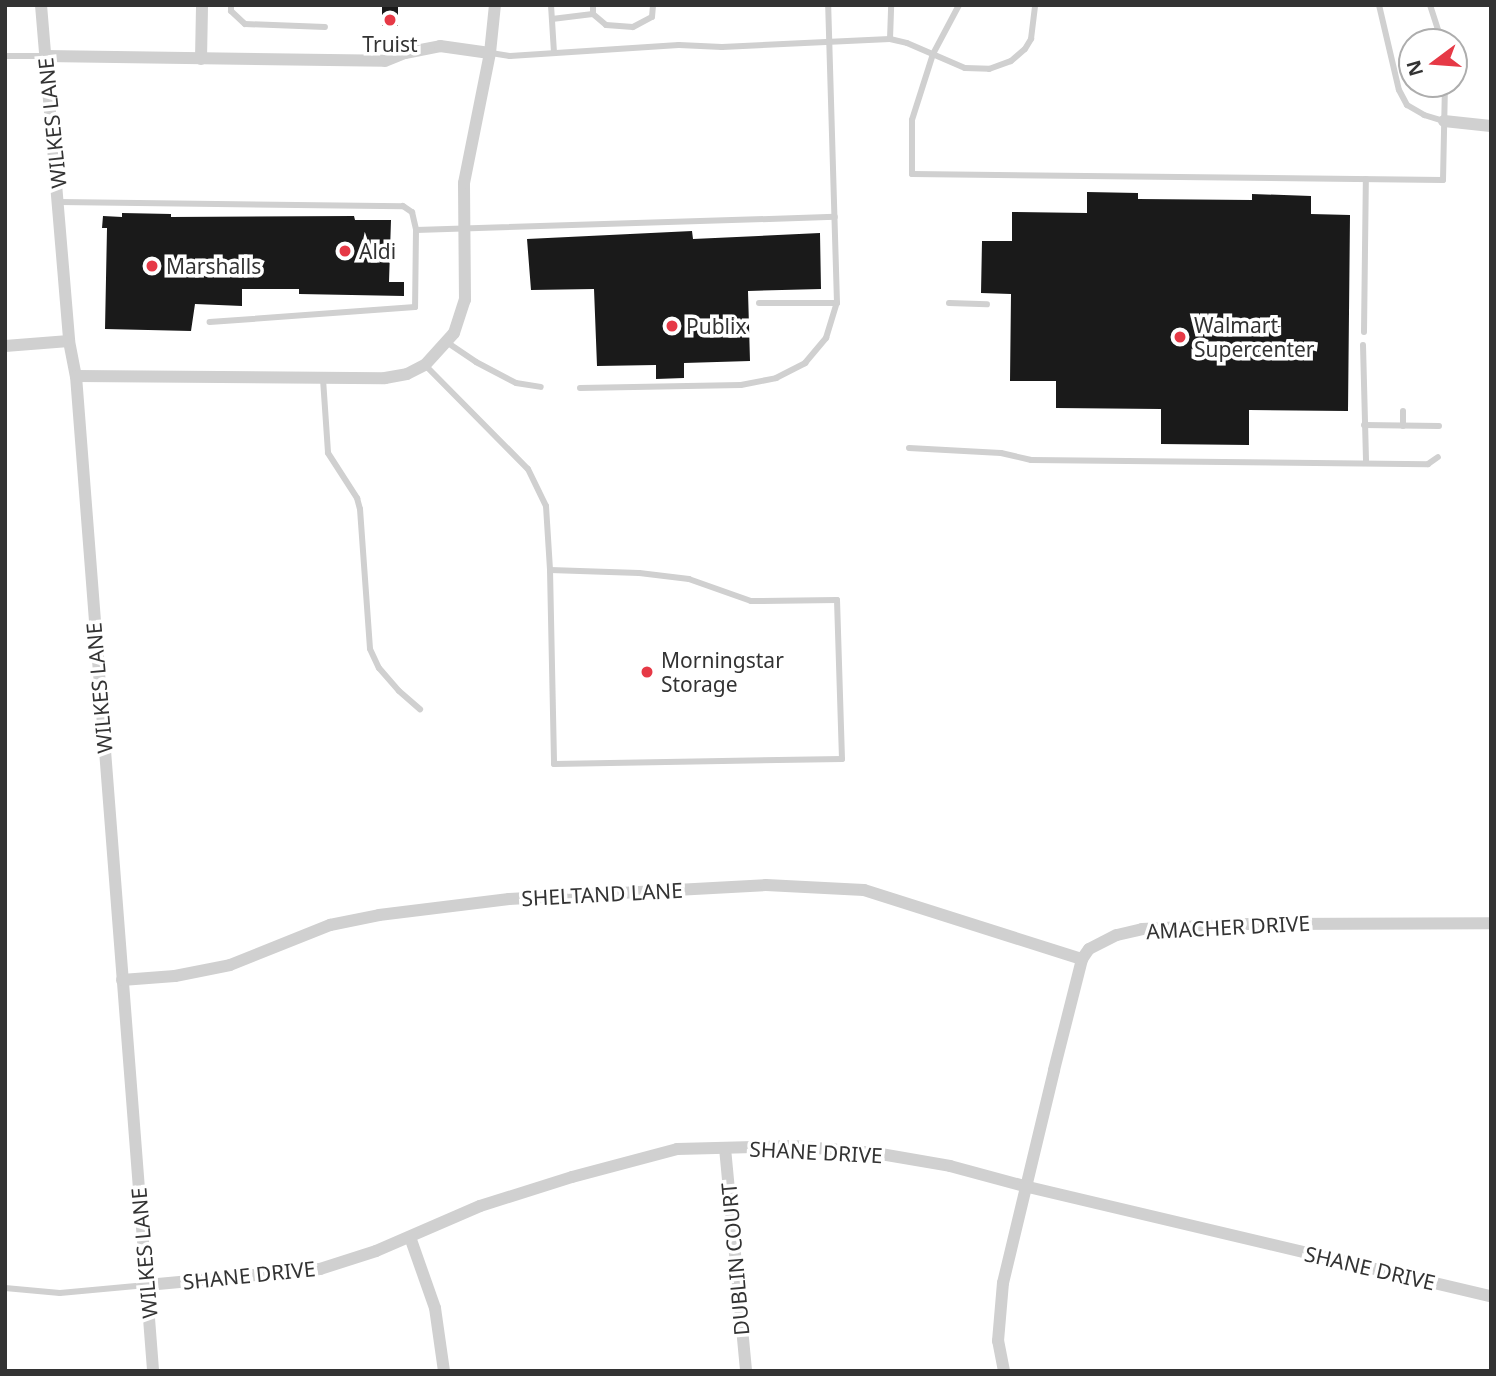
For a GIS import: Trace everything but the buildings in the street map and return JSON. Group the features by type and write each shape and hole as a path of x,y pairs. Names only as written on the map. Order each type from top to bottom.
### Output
{"street":[{"name":"WILKES LANE","path":"41,5 60,202 69,341 76,376 153,1371"},
{"path":"201,59 202,5"},
{"path":"76,376 385,378 407,374 425,365 448,343 465,300 464,183 490,53 495,5"},
{"path":"45,56 385,61 440,46 490,53"},
{"path":"1444,121 1491,126"},
{"path":"5,346 69,341"},
{"name":"SHELTAND LANE","path":"122,980 175,976 230,965 330,925 379,915 509,898 766,885 864,890 1083,959"},
{"name":"AMACHER DRIVE","path":"1083,959 1089,949 1100,943 1117,935 1142,929 1248,924 1491,923"},
{"path":"1004,1371 998,1341 999,1311 1024,1186 1083,959"},
{"name":"SHANE DRIVE","path":"147,1285 320,1269 410,1237 480,1206 572,1177 677,1149 793,1146 875,1153 950,1166 1024,1186 1491,1296"},
{"name":"DUBLIN COURT","path":"725,1148 746,1371"},
{"path":"410,1237 435,1308 444,1371"}],"lane":[{"path":"230,5 231,11 245,24 325,27"},
{"path":"551,5 554,53"},
{"path":"593,5 593,14"},
{"path":"552,19 593,14 607,25 633,27 652,17 653,5"},
{"path":"580,388 741,385 776,378 805,363 816,352 825,338 837,303 828,5"},
{"path":"890,39 891,5"},
{"path":"959,5 933,54 912,120 912,174 1443,180 1445,98"},
{"path":"490,53 510,56 679,45 722,47 890,39 965,68 978,70 1001,66 1018,56 1031,39 1035,5"},
{"path":"1379,5 1399,89 1407,105 1424,115 1444,121"},
{"path":"1430,5 1437,28"},
{"path":"5,56 45,56"},
{"path":"1364,332 1366,179"},
{"path":"60,202 403,206 412,212 416,230 415,307 210,322"},
{"path":"416,230 835,217"},
{"path":"759,303 837,303"},
{"path":"949,303 987,304"},
{"path":"448,343 476,362 516,383 541,387"},
{"path":"1363,345 1366,463"},
{"path":"425,365 528,469 546,506 554,764 842,759 837,600 751,601 689,579 639,573 550,570"},
{"path":"323,379 328,453 357,498 360,509 370,649 379,668 398,691 420,709"},
{"path":"1403,411 1404,426"},
{"path":"1364,425 1439,426"},
{"path":"909,448 1001,453 1031,460 1428,464 1438,457"},
{"path":"5,1287 60,1293 147,1285"}],"place":[{"name":"Truist","path":"390,20"},
{"name":"Aldi","path":"345,251"},
{"name":"Marshalls","path":"152,266"},
{"name":"Publix","path":"672,326"},
{"name":"Walmart Supercenter","path":"1180,337"},
{"name":"Morningstar Storage","path":"647,672"}]}
